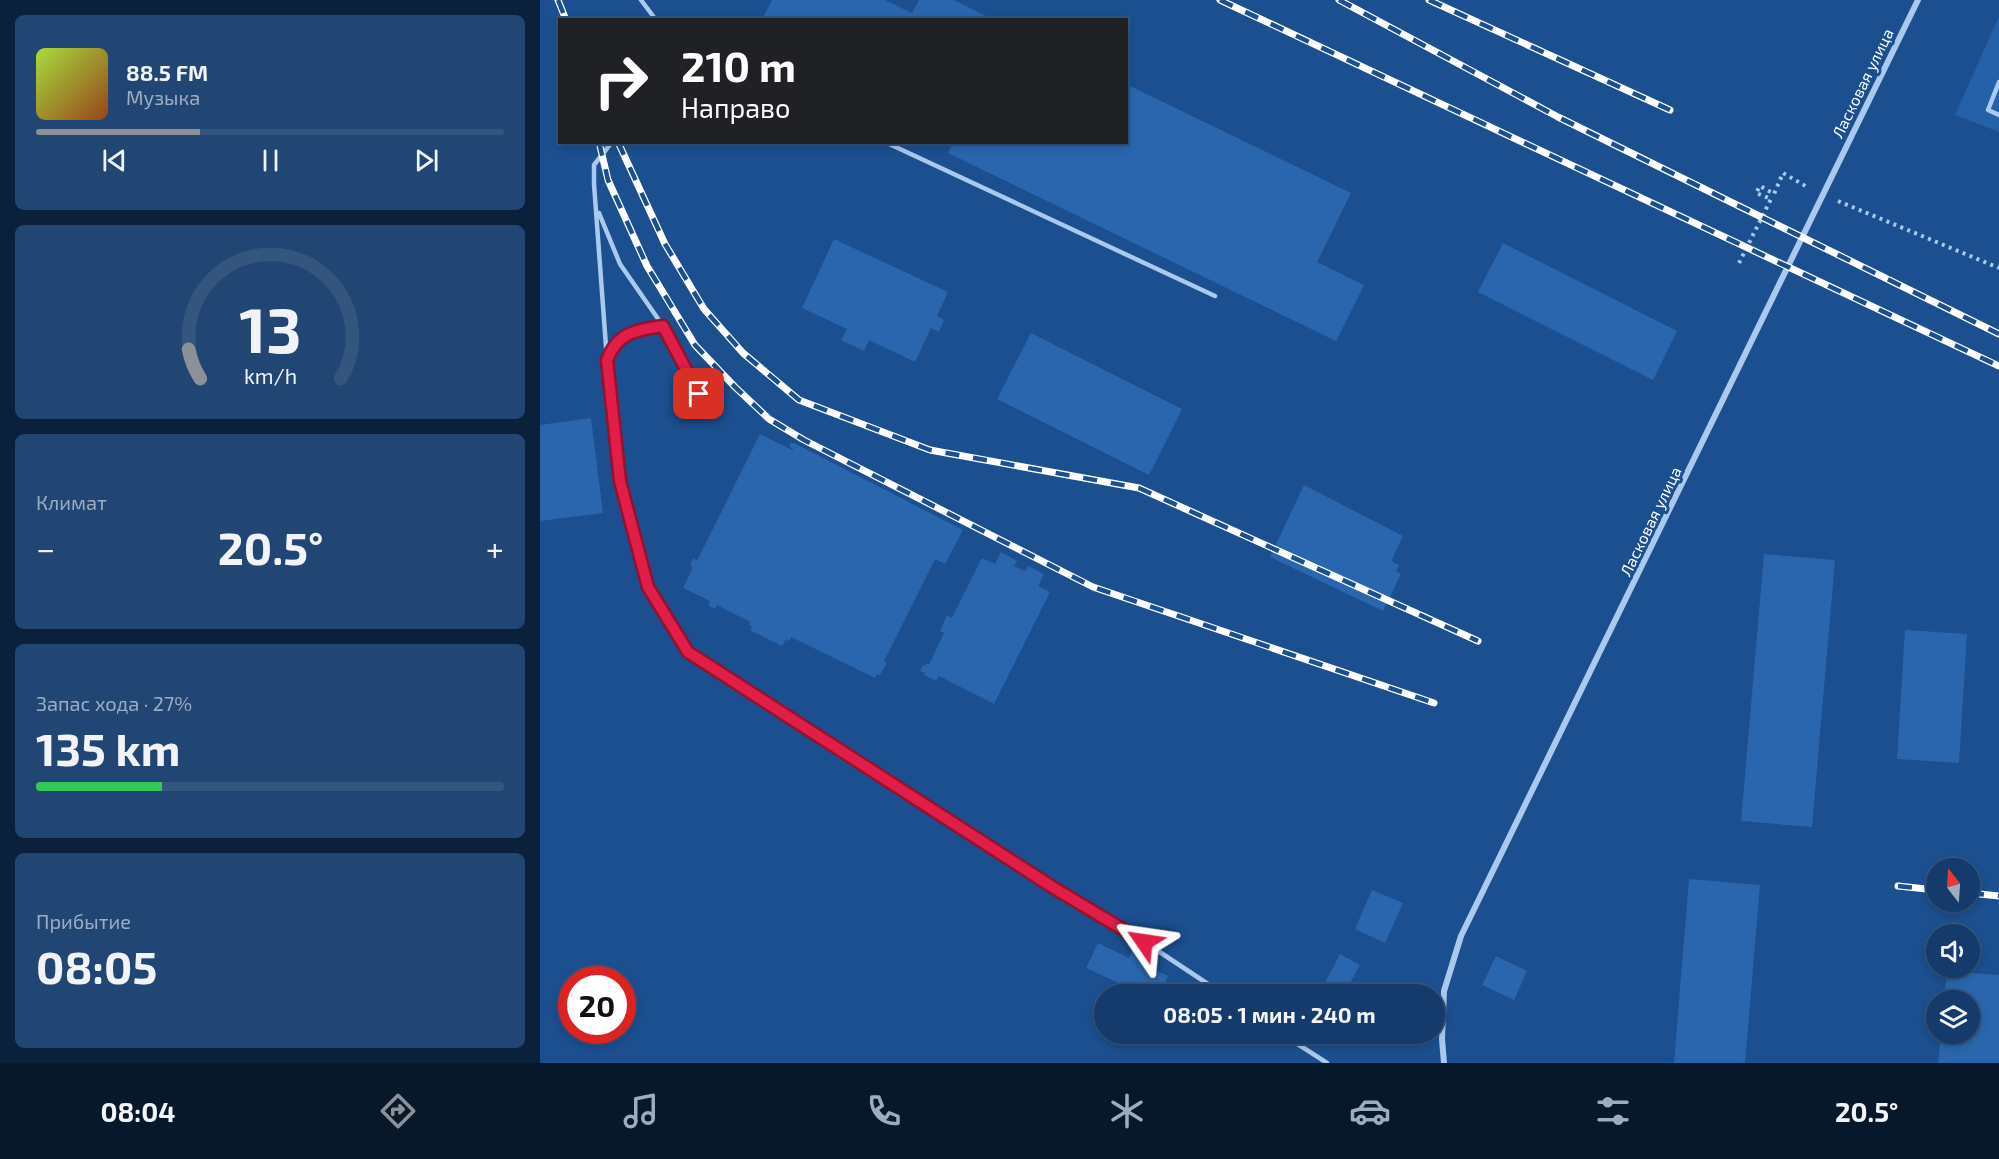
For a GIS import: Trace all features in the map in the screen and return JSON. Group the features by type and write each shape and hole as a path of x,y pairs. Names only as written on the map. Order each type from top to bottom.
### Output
{"street":[{"name":"Ласковая улица","path":"1444,1063 1442,1039 1444,991 1461,936 1918,0"}],"lane":[{"path":"641,0 654,18"},
{"path":"1999,82 1988,110 1999,115"},
{"path":"610,144 594,165 594,184 607,360 620,481 648,587 688,652 1054,888 1128,931 1208,984"},
{"path":"889,144 1215,296"},
{"path":"597,208 620,264 663,326 699,394"},
{"path":"607,360 612,346 621,338 644,329 663,326"},
{"path":"1298,1044 1327,1063"}],"path":[{"path":"1739,263 1771,198 1756,193 1760,186 1774,194 1783,173 1822,195 1999,268"}],"shaded area":[{"path":"1999,16 1999,132 1955,115"}],"building":[{"path":"772,0 885,0 912,13 919,0 954,0 990,18 763,18"},
{"path":"1128,85 1351,193 1317,262 1364,285 1336,341 948,153 952,144 1128,144"},
{"path":"834,239 948,292 937,316 944,320 939,332 931,328 915,362 869,340 864,351 841,340 847,329 802,308"},
{"path":"1503,243 1677,331 1653,380 1478,292"},
{"path":"1031,333 1182,409 1149,475 997,399"},
{"path":"591,418 603,513 540,521 540,425"},
{"path":"760,434 794,451 789,445 794,443 963,530 945,564 935,559 884,661 887,663 880,675 877,674 875,678 791,637 789,641 786,639 782,646 750,630 752,627 749,625 750,622 717,605 715,609 711,607 708,605 710,601 683,588 693,568 690,566 693,558 697,561"},
{"path":"1304,485 1403,536 1391,561 1399,565 1396,571 1401,574 1383,611 1270,557"},
{"path":"1001,552 1017,561 1014,566 1025,571 1028,566 1044,574 1038,586 1050,592 994,704 939,676 936,681 920,671 926,663 929,665 944,633 940,631 947,615 952,618 982,558 995,564"},
{"path":"1764,554 1835,560 1812,827 1741,821"},
{"path":"1905,630 1967,634 1959,763 1897,759"},
{"path":"1689,879 1760,885 1745,1063 1674,1063"},
{"path":"1372,890 1403,903 1385,943 1355,929"},
{"path":"1098,943 1129,958 1134,947 1145,952 1141,963 1168,976 1164,984 1121,984 1086,968"},
{"path":"1340,954 1360,965 1350,984 1324,984"},
{"path":"1496,956 1527,971 1514,1000 1482,985"},
{"path":"1980,974 1999,975 1999,1063 1938,1063 1940,1044 1980,1044 1980,990 1945,990 1946,978 1980,978"}],"railway":[{"path":"558,0 565,18"},
{"path":"1220,0 1999,366"},
{"path":"1339,0 1558,117 1999,334"},
{"path":"1429,0 1670,110"},
{"path":"599,144 608,180 647,266 695,345 769,419 804,440 1093,587 1434,703"},
{"path":"619,144 665,244 704,309 743,353 799,400 930,450 1139,488 1478,641"},
{"path":"1898,886 1926,889"},
{"path":"1980,894 1999,896"}],"route":[{"path":"699,394 663,326 629,333 612,346 607,360 620,481 648,587 688,652 1054,888 1144,942"}]}
